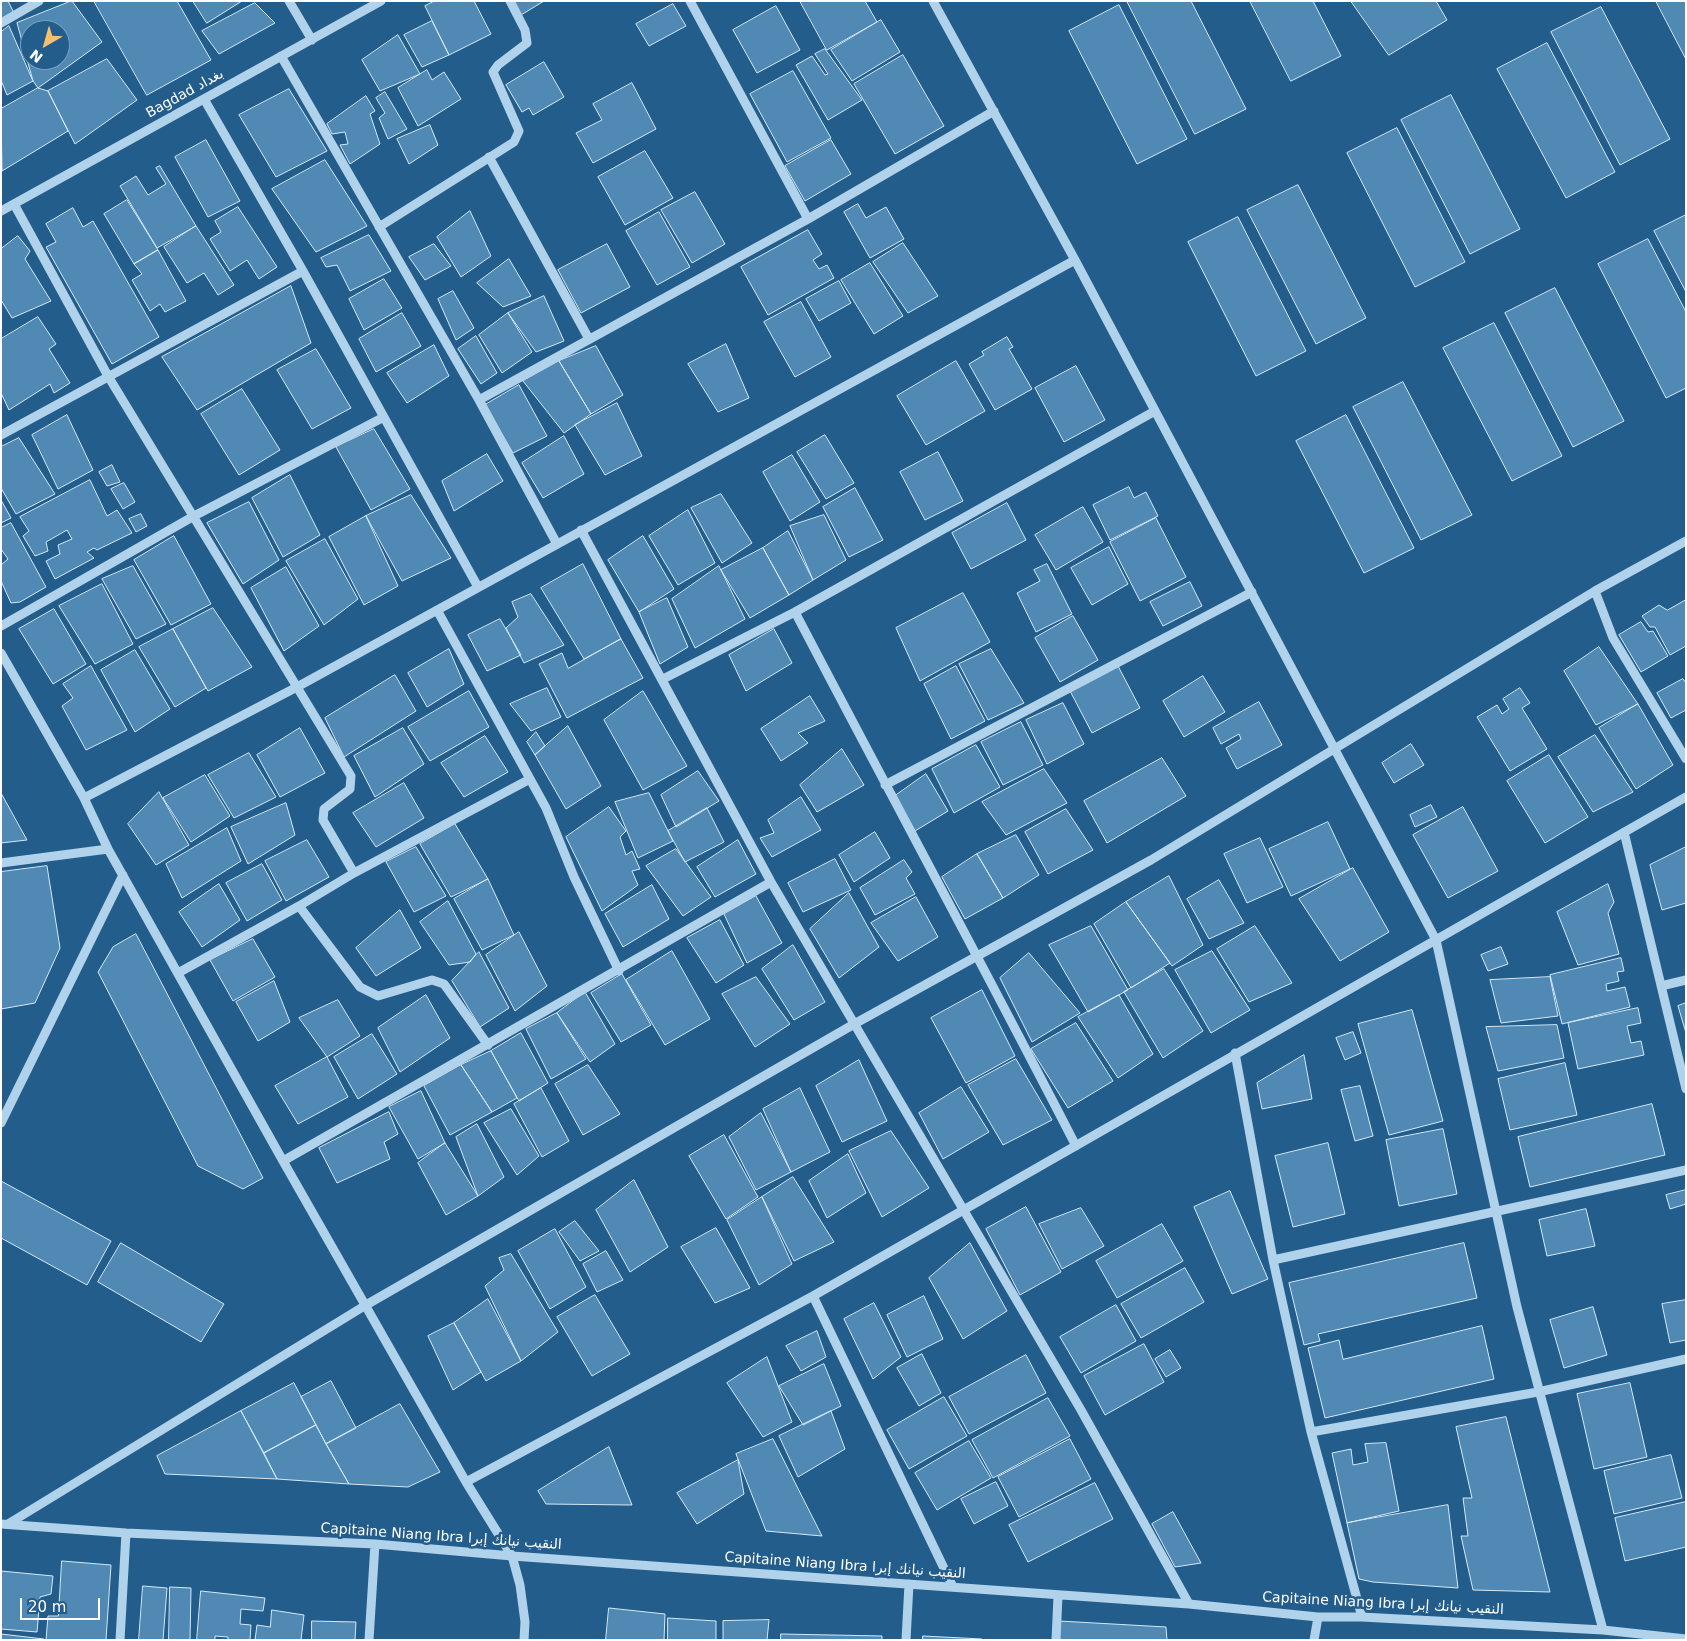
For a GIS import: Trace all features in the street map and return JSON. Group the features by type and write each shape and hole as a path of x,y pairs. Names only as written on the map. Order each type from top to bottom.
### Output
{"street":[{"path":"1,23 39,1"},
{"path":"289,1 312,40"},
{"name":"Bagdad بغداد","path":"1,211 382,1"},
{"path":"379,227 514,142 519,131 493,72 498,65 527,42 525,30 510,1"},
{"path":"690,1 808,219"},
{"path":"933,1 1252,592 1436,940 1494,1210 1538,1392 1603,1630"},
{"path":"281,56 479,400 557,544"},
{"path":"204,99 303,271 478,587"},
{"path":"479,400 808,219 994,111"},
{"path":"489,157 589,340"},
{"path":"14,204 108,376 351,776 350,789 324,809 323,820 354,873"},
{"path":"84,798 297,687 1074,260"},
{"path":"1,435 303,271"},
{"path":"663,679 795,612 1155,411"},
{"path":"1,626 194,516 384,417"},
{"path":"581,530 771,882 856,1023 1082,1410 1189,1604"},
{"path":"4,1524 366,1305 856,1023 1151,860 1595,591 1686,541"},
{"path":"1595,591 1613,638 1686,759"},
{"path":"885,784 1252,592"},
{"path":"437,610 546,808 574,877 619,971"},
{"path":"795,612 885,784 978,954 1076,1146"},
{"path":"1,653 84,798 108,849 283,1161 466,1482 512,1556 520,1585 525,1622 524,1640"},
{"path":"178,972 299,906 354,873 530,779"},
{"path":"466,1482 813,1296 1235,1053 1686,797"},
{"path":"1624,832 1686,1089"},
{"path":"1,863 108,849"},
{"path":"1,1123 123,875"},
{"path":"283,1161 619,971 771,882"},
{"path":"299,906 360,987 378,996 432,980 444,984 488,1045"},
{"path":"1662,986 1686,980"},
{"path":"1235,1053 1273,1260 1311,1432 1362,1616"},
{"path":"1273,1260 1494,1210 1686,1170"},
{"path":"813,1296 952,1587"},
{"path":"1311,1432 1538,1392 1686,1359"},
{"name":"Capitaine Niang Ibra النقيب نيانك إبرا","path":"4,1524 126,1533 375,1544 512,1556 1189,1604 1318,1617 1362,1616 1603,1630 1686,1639"},
{"path":"120,1640 126,1533"},
{"path":"368,1640 375,1544"},
{"path":"906,1640 909,1584"},
{"path":"1056,1640 1058,1596"},
{"path":"1314,1640 1318,1617"}],"building":[{"path":"1,1 8,1 14,13 1,19"},
{"path":"72,1 102,42 70,65 70,20 24,20"},
{"path":"94,1 177,1 211,60 147,95"},
{"path":"193,1 242,1 207,23"},
{"path":"435,1 474,1 491,34 449,55 425,6"},
{"path":"513,1 544,1 521,15"},
{"path":"800,1 865,1 877,22 827,50"},
{"path":"1127,1 1191,1 1246,109 1195,134"},
{"path":"1250,1 1313,1 1341,56 1291,81"},
{"path":"1351,1 1436,1 1447,20 1389,55"},
{"path":"1656,1 1686,1 1686,59"},
{"path":"255,3 275,23 219,54 202,31"},
{"path":"673,4 686,26 649,46 636,24"},
{"path":"1119,5 1187,139 1137,164 1069,31"},
{"path":"776,6 800,50 757,73 733,30"},
{"path":"1601,7 1670,139 1620,165 1551,32"},
{"path":"881,20 900,52 852,81 831,50"},
{"path":"432,21 449,55 422,67 404,35"},
{"path":"20,22 20,34 17,23"},
{"path":"9,26 20,51 20,70 28,70 33,81 7,95 1,80 1,32"},
{"path":"398,35 420,74 380,91 362,60"},
{"path":"1547,43 1615,172 1566,198 1497,69"},
{"path":"825,49 862,100 828,120 796,65 812,56 825,75 828,74 815,54"},
{"path":"903,55 944,126 895,154 854,84"},
{"path":"107,59 137,100 75,144 48,91"},
{"path":"544,62 564,97 533,115 529,108 522,112 506,85"},
{"path":"30,70 63,70 38,88 33,81"},
{"path":"427,70 432,80 444,72 461,99 418,126 398,88"},
{"path":"793,71 831,138 787,162 750,94"},
{"path":"632,83 656,129 593,163 576,133 602,120 593,104"},
{"path":"38,88 48,91 68,131 2,171 1,109"},
{"path":"289,89 327,151 276,177 239,115"},
{"path":"385,92 407,129 388,139 379,118 385,113 376,98"},
{"path":"1451,95 1520,229 1470,254 1401,120"},
{"path":"366,96 375,111 370,114 380,144 350,164 340,145 348,144 345,132 332,134 327,124"},
{"path":"430,125 438,145 409,164 397,139"},
{"path":"1397,128 1465,262 1415,287 1347,153"},
{"path":"206,140 240,201 208,217 175,157"},
{"path":"831,140 851,174 805,201 785,166"},
{"path":"645,151 673,198 625,225 598,177"},
{"path":"325,160 367,226 316,252 272,189"},
{"path":"160,166 196,226 157,248 120,186 136,176 148,195 166,184 156,168"},
{"path":"1298,185 1366,318 1316,344 1247,210"},
{"path":"695,192 725,244 692,263 661,210"},
{"path":"127,200 158,250 134,264 104,214"},
{"path":"858,204 866,218 886,207 904,239 870,258 844,212"},
{"path":"238,207 277,267 259,279 247,260 230,271 210,239 221,232 215,221"},
{"path":"73,208 83,227 93,221 159,337 112,364 46,247 56,242 46,224"},
{"path":"470,211 491,256 461,277 437,237"},
{"path":"659,212 690,267 657,285 626,231"},
{"path":"1686,215 1686,292 1654,231"},
{"path":"1238,217 1306,351 1256,376 1188,242"},
{"path":"196,226 234,285 218,295 204,273 187,283 164,247"},
{"path":"808,230 822,254 813,260 819,269 827,265 834,278 768,315 741,267"},
{"path":"369,235 391,271 350,291 337,265 326,267 321,258"},
{"path":"18,236 30,251 25,259 51,301 12,318 1,300 1,249"},
{"path":"1648,239 1686,312 1686,388 1666,398 1598,264"},
{"path":"903,243 938,296 908,313 873,262"},
{"path":"434,244 451,266 425,280 409,257"},
{"path":"607,244 630,287 581,313 558,270"},
{"path":"158,250 186,301 165,312 160,304 150,311 132,280 142,274 134,264"},
{"path":"509,259 531,296 503,307 477,283"},
{"path":"870,263 903,316 874,334 841,280"},
{"path":"384,279 402,308 364,330 349,299"},
{"path":"839,281 851,303 819,321 806,299"},
{"path":"291,286 311,343 197,410 162,357"},
{"path":"1555,288 1624,421 1573,447 1505,313"},
{"path":"453,291 474,328 456,340 438,299"},
{"path":"544,296 564,341 536,352 508,313"},
{"path":"801,302 831,357 795,377 764,322"},
{"path":"402,313 421,346 376,372 359,339"},
{"path":"508,313 532,352 502,373 479,335"},
{"path":"38,317 56,344 49,349 70,383 54,393 50,384 9,410 1,393 1,339"},
{"path":"1494,323 1562,456 1512,481 1443,348"},
{"path":"476,336 497,373 481,384 458,349"},
{"path":"1007,337 1013,347 1009,349 1032,389 995,410 969,364 984,355 982,352"},
{"path":"726,344 749,398 718,412 688,364"},
{"path":"434,345 449,376 407,403 387,373"},
{"path":"596,346 623,395 591,414 559,361"},
{"path":"316,349 351,408 312,429 277,370"},
{"path":"559,361 591,414 564,433 523,381"},
{"path":"956,361 985,411 926,445 897,396"},
{"path":"1076,366 1105,420 1064,442 1035,388"},
{"path":"1403,382 1472,515 1421,540 1353,407"},
{"path":"519,385 547,436 513,453 485,405"},
{"path":"242,389 280,450 239,475 201,414"},
{"path":"617,403 642,456 605,475 575,425"},
{"path":"67,415 93,470 58,489 32,435"},
{"path":"1346,415 1414,548 1364,573 1296,441"},
{"path":"374,429 410,489 371,510 336,447"},
{"path":"825,435 854,483 826,499 797,452"},
{"path":"564,436 584,474 543,498 522,463"},
{"path":"19,438 55,494 16,514 1,488 1,447"},
{"path":"938,452 963,501 925,520 900,472"},
{"path":"487,454 503,481 454,511 442,481"},
{"path":"792,455 820,502 790,521 763,472"},
{"path":"112,465 120,482 107,486 99,472"},
{"path":"290,475 320,535 283,557 252,498"},
{"path":"90,480 107,516 117,510 132,533 97,550 94,548 87,552 94,558 55,579 46,561 60,554 58,545 72,539 67,530 46,542 48,551 35,556 23,536 29,531 20,517"},
{"path":"124,483 135,502 123,509 111,489"},
{"path":"1129,487 1134,498 1146,492 1158,516 1110,540 1093,505"},
{"path":"855,488 883,540 849,557 823,507"},
{"path":"721,494 752,543 722,563 691,508"},
{"path":"411,495 451,558 402,581 366,516"},
{"path":"1,500 11,518 1,523"},
{"path":"249,502 279,560 243,584 207,523"},
{"path":"1007,503 1026,540 971,569 952,533"},
{"path":"1083,507 1103,542 1056,570 1035,535"},
{"path":"688,510 715,563 678,585 649,536"},
{"path":"141,514 147,526 136,532 129,519"},
{"path":"824,515 846,560 813,580 790,526"},
{"path":"366,516 398,586 364,605 329,537"},
{"path":"1156,518 1186,577 1140,601 1110,542"},
{"path":"11,523 46,587 20,602 11,603 1,581 1,565 8,559 1,549 1,528"},
{"path":"788,531 813,580 789,595 763,548"},
{"path":"174,536 211,604 171,625 134,560"},
{"path":"643,536 674,589 639,612 608,560"},
{"path":"325,539 358,599 324,625 286,561"},
{"path":"1109,547 1128,584 1092,605 1071,568"},
{"path":"763,548 789,595 750,618 721,570"},
{"path":"583,564 621,639 584,659 541,588"},
{"path":"1047,564 1072,614 1036,632 1017,593 1040,581 1034,570"},
{"path":"133,566 166,624 136,639 102,579"},
{"path":"719,566 745,619 695,648 672,599"},
{"path":"286,567 319,626 284,651 251,588"},
{"path":"1190,582 1202,606 1163,626 1150,602"},
{"path":"102,584 133,644 95,664 59,606"},
{"path":"963,593 990,642 920,681 896,628"},
{"path":"531,594 564,645 524,663 506,628 518,617 512,602"},
{"path":"667,598 688,647 660,664 639,612"},
{"path":"1686,600 1686,646 1670,655 1655,627 1650,627 1642,616 1659,605 1667,610"},
{"path":"213,608 252,667 208,691 173,629"},
{"path":"54,609 86,664 53,684 19,629"},
{"path":"1073,616 1098,660 1060,682 1035,638"},
{"path":"500,619 521,655 487,671 468,635"},
{"path":"1641,622 1648,632 1653,631 1668,656 1641,672 1619,635"},
{"path":"173,629 206,688 175,707 139,647"},
{"path":"774,629 792,663 746,691 729,655"},
{"path":"621,639 643,678 567,718 539,664 562,653 568,668"},
{"path":"1599,647 1638,704 1596,725 1564,671"},
{"path":"449,649 464,684 427,707 408,673"},
{"path":"991,649 1024,703 988,720 959,664"},
{"path":"135,650 170,709 135,732 101,670"},
{"path":"91,666 127,730 86,750 62,706 73,698 63,684"},
{"path":"956,666 985,721 951,739 924,684"},
{"path":"1118,666 1140,708 1092,733 1070,691"},
{"path":"395,675 416,711 344,757 325,718"},
{"path":"1203,676 1225,712 1184,737 1163,701"},
{"path":"1683,679 1686,683 1686,710 1671,718 1657,693"},
{"path":"547,688 561,717 531,731 510,704"},
{"path":"1520,688 1530,703 1522,708 1547,749 1510,771 1477,717 1497,705 1502,714 1509,709 1503,699"},
{"path":"469,691 489,727 430,761 408,727"},
{"path":"643,691 687,766 643,790 604,720"},
{"path":"810,696 825,721 798,733 808,743 781,761 761,729"},
{"path":"1259,702 1282,745 1237,769 1226,748 1241,739 1239,734 1221,744 1213,728"},
{"path":"1063,703 1084,744 1047,764 1026,720"},
{"path":"1638,704 1673,765 1636,789 1599,728"},
{"path":"1021,722 1043,765 1003,785 981,742"},
{"path":"568,726 601,786 566,809 535,755"},
{"path":"300,728 325,773 280,797 257,755"},
{"path":"403,728 424,764 375,797 354,756"},
{"path":"536,732 545,746 535,755 527,742"},
{"path":"1595,735 1633,792 1593,812 1558,757"},
{"path":"485,736 508,772 464,797 441,763"},
{"path":"1411,744 1424,765 1394,783 1382,763"},
{"path":"976,745 1000,787 954,813 932,769"},
{"path":"842,749 864,785 817,812 800,785"},
{"path":"249,753 276,797 234,818 208,775"},
{"path":"1549,755 1588,817 1545,843 1507,781"},
{"path":"1162,758 1186,796 1107,843 1084,801"},
{"path":"1044,769 1067,803 1006,835 982,802"},
{"path":"698,771 719,801 676,827 661,795"},
{"path":"926,774 948,811 915,831 895,796"},
{"path":"205,775 230,816 191,842 163,798"},
{"path":"404,783 424,818 376,847 353,813"},
{"path":"159,792 189,845 156,865 128,824"},
{"path":"1,793 27,840 1,843"},
{"path":"649,793 673,841 638,858 615,802"},
{"path":"801,797 821,830 772,857 760,838 774,833 768,820"},
{"path":"286,803 295,835 248,864 231,827"},
{"path":"1431,805 1437,817 1415,827 1410,815"},
{"path":"609,807 626,831 620,837 626,855 632,851 640,869 632,871 638,885 602,911 566,837"},
{"path":"1463,807 1498,871 1448,898 1413,835"},
{"path":"707,808 724,842 685,862 668,831"},
{"path":"1066,809 1093,850 1048,874 1025,832"},
{"path":"1328,822 1350,869 1291,896 1269,849"},
{"path":"455,824 488,879 451,897 420,844"},
{"path":"227,828 241,861 182,898 166,864"},
{"path":"875,832 890,858 854,882 839,855"},
{"path":"1016,835 1039,875 1003,898 977,854"},
{"path":"1260,838 1283,887 1247,903 1224,854"},
{"path":"307,840 329,877 286,901 265,861"},
{"path":"738,840 756,874 715,897 697,867"},
{"path":"416,847 446,896 414,912 386,862"},
{"path":"1686,847 1686,903 1662,910 1650,865"},
{"path":"676,849 711,897 683,916 646,866"},
{"path":"977,854 1003,898 965,919 942,877"},
{"path":"835,859 851,890 803,912 788,883"},
{"path":"904,860 912,872 906,878 915,894 875,915 860,888"},
{"path":"262,864 282,900 247,921 226,883"},
{"path":"47,866 60,948 35,1003 1,1009 1,872"},
{"path":"1353,868 1389,932 1340,961 1299,899"},
{"path":"1169,876 1203,945 1172,966 1126,902"},
{"path":"488,879 514,935 482,950 454,899"},
{"path":"1219,880 1244,923 1209,939 1187,899"},
{"path":"219,884 240,920 202,947 179,912"},
{"path":"1608,884 1614,902 1608,913 1619,954 1578,965 1557,912"},
{"path":"652,885 669,919 623,947 605,914"},
{"path":"849,893 879,947 839,978 810,929"},
{"path":"756,896 782,943 747,963 724,914"},
{"path":"916,897 938,937 898,961 871,923"},
{"path":"448,901 476,954 470,962 449,965 420,922"},
{"path":"1126,902 1170,963 1131,988 1094,924"},
{"path":"400,910 421,948 376,976 356,948"},
{"path":"720,920 744,965 716,983 687,938"},
{"path":"1091,926 1128,990 1088,1012 1049,945"},
{"path":"1255,926 1292,983 1249,1002 1217,949"},
{"path":"519,932 547,986 515,1011 486,955"},
{"path":"136,934 263,1178 243,1189 198,1166 98,972 113,947"},
{"path":"253,939 275,977 233,1001 210,960"},
{"path":"793,945 825,1002 794,1020 762,969"},
{"path":"1501,947 1508,964 1488,971 1481,955"},
{"path":"672,951 710,1019 665,1045 626,980"},
{"path":"1212,951 1250,1010 1211,1033 1175,970"},
{"path":"479,952 509,1008 480,1027 452,981"},
{"path":"1029,953 1080,1013 1032,1042 1000,978"},
{"path":"1621,958 1624,971 1617,972 1619,981 1606,984 1607,991 1625,987 1630,1007 1562,1024 1550,975"},
{"path":"1164,969 1203,1031 1163,1058 1124,992"},
{"path":"622,974 651,1025 621,1042 591,993"},
{"path":"756,977 790,1024 755,1047 722,994"},
{"path":"1550,977 1558,1016 1501,1023 1490,980"},
{"path":"274,981 290,1022 258,1041 236,1002"},
{"path":"982,990 1015,1056 966,1083 931,1018"},
{"path":"585,992 615,1044 590,1062 557,1013"},
{"path":"426,995 450,1038 400,1072 378,1028"},
{"path":"1119,995 1153,1054 1118,1078 1078,1017"},
{"path":"338,1000 360,1036 327,1057 299,1018"},
{"path":"1686,1003 1686,1033 1678,1006"},
{"path":"1638,1008 1641,1023 1627,1026 1631,1043 1641,1041 1644,1055 1578,1069 1568,1023"},
{"path":"1412,1010 1443,1121 1389,1135 1358,1024"},
{"path":"557,1013 586,1059 551,1079 526,1029"},
{"path":"1076,1023 1113,1081 1068,1108 1031,1049"},
{"path":"1557,1025 1564,1058 1498,1071 1486,1027"},
{"path":"1353,1032 1361,1053 1345,1060 1336,1038"},
{"path":"521,1033 548,1083 519,1101 491,1051"},
{"path":"372,1034 397,1074 358,1099 334,1057"},
{"path":"491,1051 517,1098 492,1112 461,1065"},
{"path":"1304,1055 1312,1099 1262,1109 1257,1083"},
{"path":"327,1057 348,1097 298,1124 275,1086"},
{"path":"1016,1059 1052,1120 1003,1145 968,1085"},
{"path":"859,1060 887,1121 842,1142 816,1086"},
{"path":"1565,1063 1577,1115 1510,1130 1498,1079"},
{"path":"461,1065 492,1112 450,1135 424,1086"},
{"path":"588,1065 620,1114 583,1135 555,1084"},
{"path":"1360,1086 1373,1136 1355,1141 1341,1090"},
{"path":"961,1087 989,1132 943,1159 919,1113"},
{"path":"541,1088 569,1141 542,1157 514,1104"},
{"path":"800,1088 830,1152 791,1172 763,1109"},
{"path":"421,1091 445,1143 418,1159 389,1107"},
{"path":"1652,1104 1665,1155 1530,1187 1518,1137"},
{"path":"511,1109 539,1156 517,1175 484,1123"},
{"path":"389,1112 398,1134 384,1142 390,1159 337,1183 319,1148"},
{"path":"761,1113 791,1172 756,1190 729,1137"},
{"path":"477,1124 504,1177 478,1196 456,1137"},
{"path":"1443,1129 1457,1194 1399,1206 1386,1140"},
{"path":"891,1131 929,1188 882,1217 849,1151"},
{"path":"724,1135 758,1197 726,1219 689,1156"},
{"path":"445,1143 478,1196 446,1215 418,1163"},
{"path":"1328,1143 1345,1214 1293,1227 1275,1156"},
{"path":"848,1154 866,1193 827,1218 809,1181"},
{"path":"793,1177 834,1242 794,1261 762,1197"},
{"path":"634,1180 668,1247 630,1272 596,1210"},
{"path":"1,1181 111,1241 87,1285 1,1238"},
{"path":"1686,1190 1686,1204 1670,1209 1666,1195"},
{"path":"1230,1191 1268,1279 1232,1294 1194,1207"},
{"path":"762,1197 792,1264 759,1285 727,1220"},
{"path":"1026,1207 1061,1272 1020,1295 986,1229"},
{"path":"1081,1208 1104,1246 1062,1269 1039,1224"},
{"path":"1586,1209 1595,1246 1547,1256 1539,1220"},
{"path":"575,1221 599,1251 580,1261 559,1232"},
{"path":"1162,1224 1183,1261 1117,1298 1096,1261"},
{"path":"716,1228 750,1288 715,1303 681,1247"},
{"path":"555,1229 586,1287 550,1309 518,1251"},
{"path":"121,1243 224,1304 201,1342 98,1282"},
{"path":"970,1243 1007,1311 963,1339 929,1278"},
{"path":"1464,1243 1477,1298 1318,1334 1320,1341 1304,1345 1289,1283"},
{"path":"606,1251 623,1280 597,1292 583,1264"},
{"path":"511,1254 558,1332 521,1361 485,1286 504,1270 499,1258"},
{"path":"1185,1268 1204,1302 1141,1338 1121,1304"},
{"path":"595,1295 630,1354 592,1376 557,1317"},
{"path":"924,1296 943,1339 907,1357 887,1315"},
{"path":"488,1299 521,1361 486,1381 454,1323"},
{"path":"1686,1300 1686,1340 1670,1343 1662,1304"},
{"path":"874,1303 901,1357 873,1379 844,1319"},
{"path":"1116,1305 1136,1341 1081,1373 1060,1337"},
{"path":"1593,1307 1607,1355 1564,1368 1550,1320"},
{"path":"454,1323 481,1372 453,1390 428,1336"},
{"path":"1482,1326 1494,1379 1325,1418 1308,1348 1339,1340 1343,1359"},
{"path":"817,1331 826,1357 801,1371 786,1346"},
{"path":"1144,1344 1164,1382 1105,1415 1084,1376"},
{"path":"1170,1350 1181,1368 1166,1377 1155,1359"},
{"path":"922,1354 941,1393 919,1406 897,1368"},
{"path":"1026,1355 1046,1393 969,1434 949,1397"},
{"path":"767,1357 792,1422 763,1437 727,1383"},
{"path":"824,1364 841,1406 803,1425 779,1386"},
{"path":"331,1381 356,1428 326,1444 301,1397"},
{"path":"294,1383 316,1425 264,1453 241,1411"},
{"path":"1630,1383 1647,1457 1594,1469 1577,1394"},
{"path":"944,1397 967,1436 909,1469 887,1430"},
{"path":"1048,1398 1070,1436 993,1478 972,1440"},
{"path":"400,1404 440,1472 408,1487 349,1484 326,1444"},
{"path":"241,1411 277,1479 165,1474 157,1456"},
{"path":"831,1411 845,1449 798,1477 779,1436"},
{"path":"1506,1417 1550,1592 1473,1590 1461,1536 1468,1536 1463,1498 1472,1498 1456,1427"},
{"path":"316,1425 349,1484 277,1479 264,1453"},
{"path":"773,1439 822,1536 766,1531 736,1454"},
{"path":"1070,1439 1091,1479 1019,1517 998,1477"},
{"path":"969,1441 991,1478 937,1510 915,1473"},
{"path":"1386,1443 1399,1511 1347,1523 1332,1453 1351,1449 1353,1465 1368,1462 1365,1444"},
{"path":"609,1447 632,1505 546,1504 538,1491"},
{"path":"1671,1455 1682,1498 1614,1514 1604,1471"},
{"path":"738,1460 744,1494 697,1524 677,1493"},
{"path":"996,1482 1008,1506 974,1524 961,1499"},
{"path":"1095,1483 1113,1519 1028,1562 1009,1525"},
{"path":"1686,1502 1686,1547 1625,1561 1615,1518"},
{"path":"1448,1505 1458,1588 1373,1582 1359,1579 1347,1523"},
{"path":"1173,1512 1201,1563 1175,1567 1152,1524"},
{"path":"62,1561 111,1565 106,1640 46,1640 48,1616 58,1616"},
{"path":"1,1571 53,1576 51,1594 40,1597 37,1632 1,1629"},
{"path":"143,1586 167,1588 163,1640 139,1640"},
{"path":"170,1587 191,1588 190,1640 169,1640"},
{"path":"201,1591 265,1598 263,1611 241,1609 240,1624 251,1625 250,1640 228,1640 228,1637 215,1636 215,1640 197,1640"},
{"path":"609,1608 665,1614 664,1640 606,1640"},
{"path":"272,1610 304,1615 301,1640 255,1640 257,1625 270,1627"},
{"path":"668,1618 716,1621 716,1640 668,1640"},
{"path":"769,1620 767,1640 723,1640 723,1621"},
{"path":"312,1621 356,1622 355,1640 312,1640"},
{"path":"1059,1621 1166,1627 1167,1640 1058,1640"},
{"path":"1,1634 44,1639 44,1640 1,1640"},
{"path":"781,1634 882,1636 882,1640 781,1640"},
{"path":"923,1636 982,1639 982,1640 923,1640"}]}
